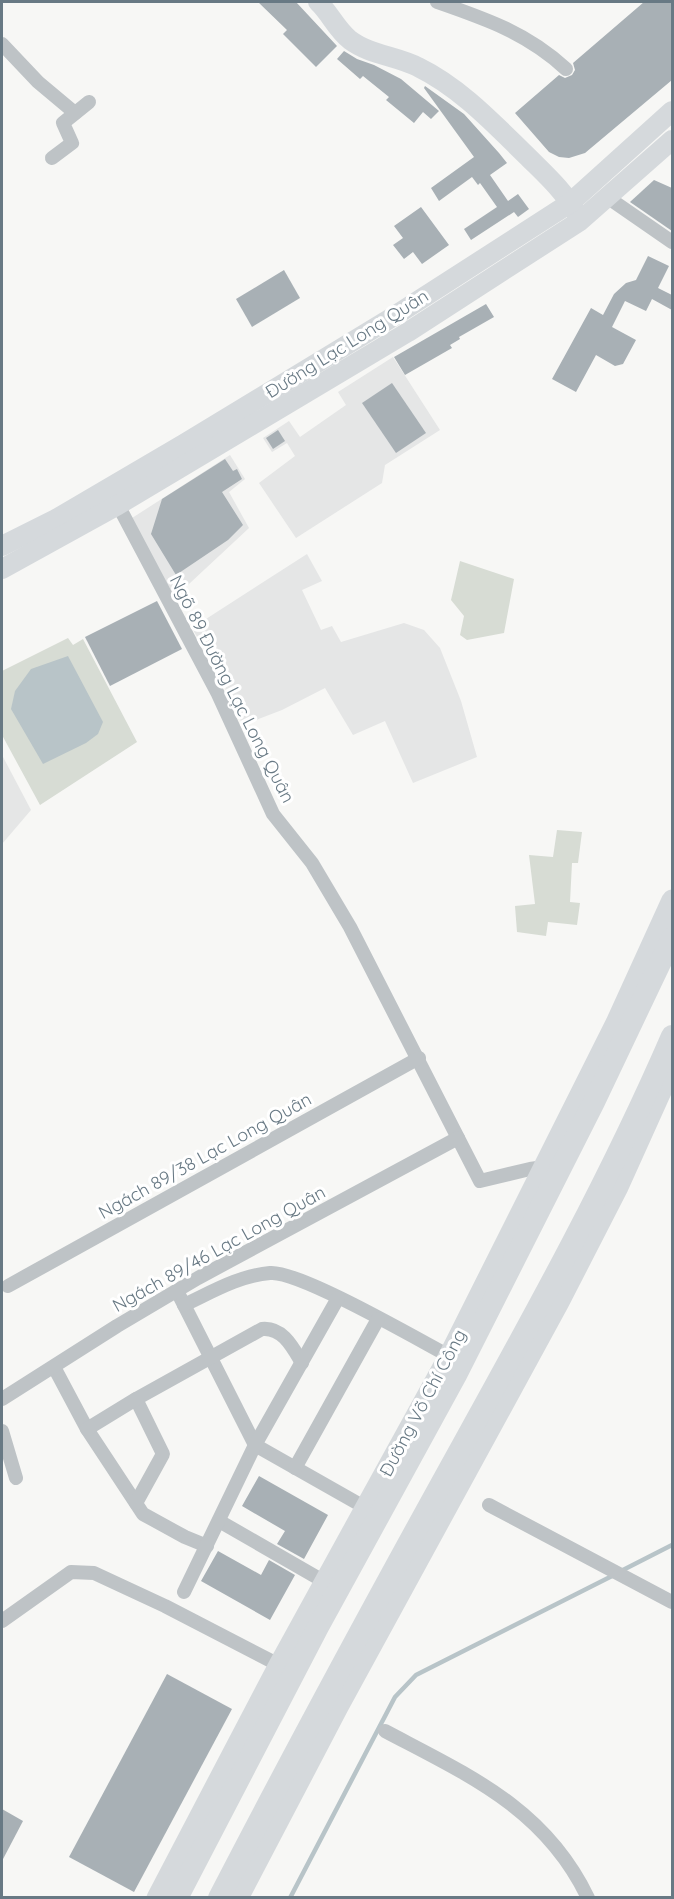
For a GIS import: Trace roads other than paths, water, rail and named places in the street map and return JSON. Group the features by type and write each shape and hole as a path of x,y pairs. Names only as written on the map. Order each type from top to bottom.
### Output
{"highway":[{"name":"Đường Võ Chí Công","path":"177,1898 335,1596 456,1375 594,1102 672,938"},
{"path":"219,1898 331,1683 559,1267 622,1146 672,1036"}],"main road":[{"path":"318,2 334,24 349,39 364,48 418,67 439,79 493,122 546,174 570,203 580,221"},
{"name":"Đường Lạc Long Quân","path":"2,546 118,505 189,452 570,203 672,111"},
{"name":"Đường Lạc Long Quân","path":"2,569 60,527 189,452 408,332 580,221 672,140"},
{"name":"Đường Võ Chí Công","path":"158,1898 279,1665 449,1356 616,1023 672,900"},
{"path":"238,1898 338,1707 559,1302 618,1187 672,1067"}],"street":[{"path":"437,2 519,33 566,69"},
{"path":"2,44 38,82 75,113"},
{"path":"52,159 72,143 63,123 89,102"},
{"path":"607,197 672,242"},
{"name":"Ngõ 89 Đường Lạc Long Quân","path":"118,505 218,694 273,814 295,839 367,957 480,1180 544,1167"},
{"name":"Ngách 89/38 Lạc Long Quân","path":"8,1286 418,1058"},
{"name":"Ngách 89/46 Lạc Long Quân","path":"2,1399 198,1278 458,1138"},
{"path":"184,1305 239,1279 273,1273 299,1280 338,1298 449,1356"},
{"path":"177,1292 255,1445 366,1508"},
{"path":"184,1592 255,1445 338,1298"},
{"path":"295,1468 378,1319"},
{"path":"87,1429 262,1329 278,1332 289,1341 302,1363"},
{"path":"54,1367 87,1429 143,1514 207,1546"},
{"path":"136,1400 163,1454 136,1503"},
{"path":"2,1431 16,1478"},
{"path":"489,1505 672,1602"},
{"path":"219,1521 325,1582"},
{"path":"2,1621 71,1572 94,1573 165,1606 279,1665"},
{"path":"385,1731 464,1773 517,1808 556,1846 574,1871 588,1898"}],"waterway":[{"path":"621,1571 672,1545"},
{"path":"290,1898 395,1697 416,1675 614,1575"}]}
